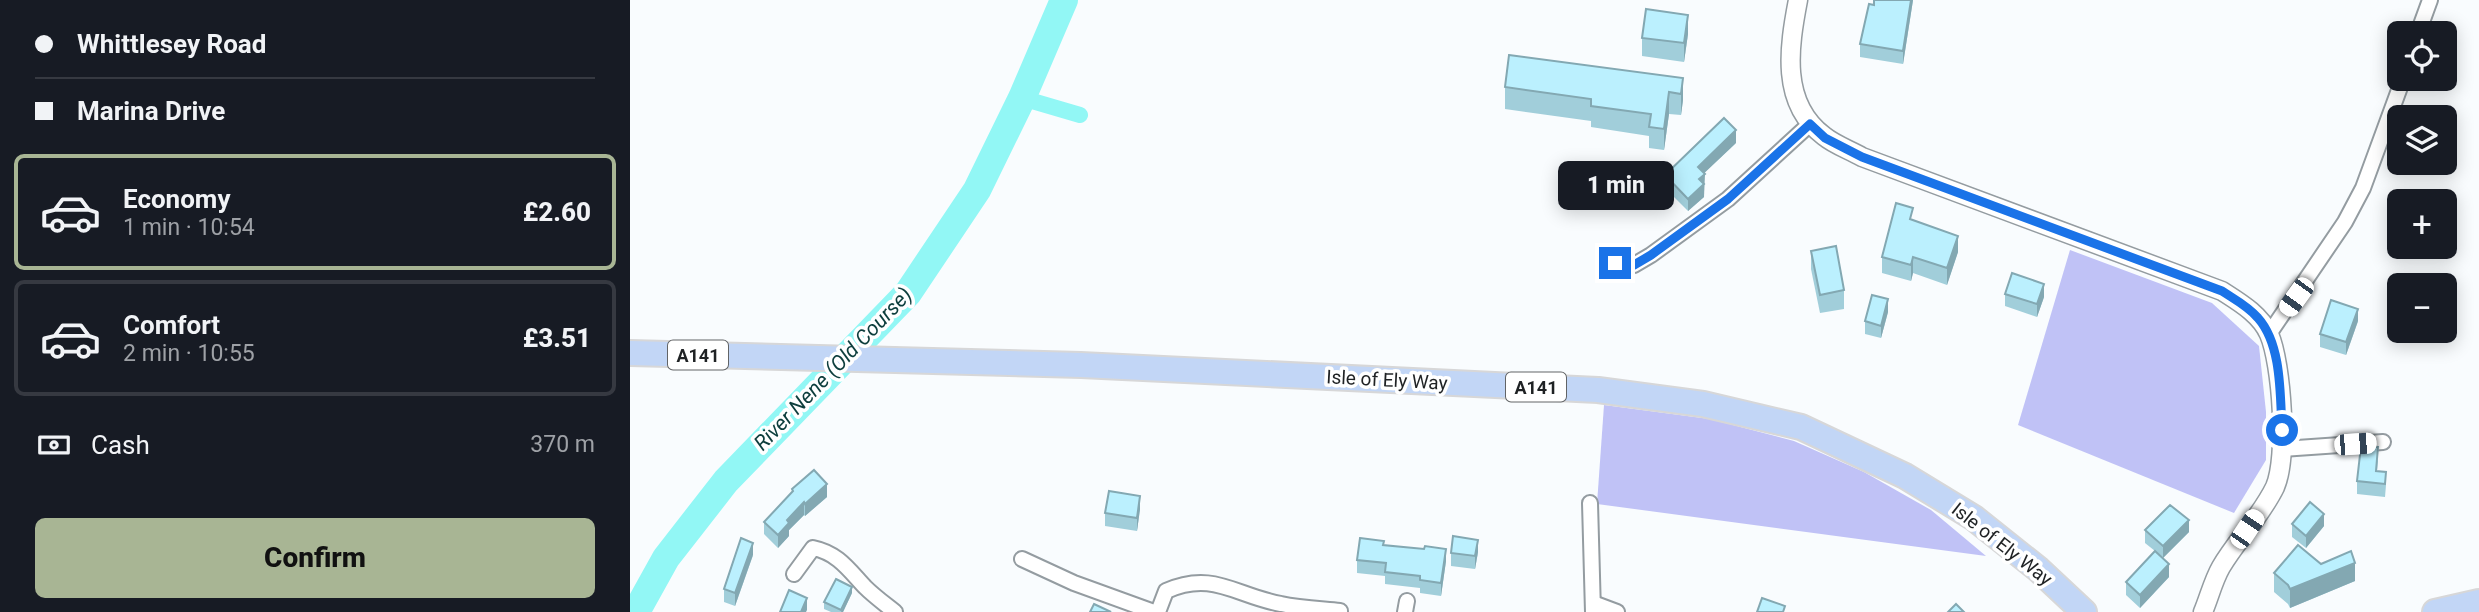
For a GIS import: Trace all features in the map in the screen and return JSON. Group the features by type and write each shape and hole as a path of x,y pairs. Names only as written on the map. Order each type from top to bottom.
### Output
{"highway":[{"name":"Isle of Ely Way","path":"630,353 1081,365 1598,390 1703,404 1801,427 1905,476 1975,518 2038,569 2084,612"},
{"path":"2435,612 2479,602"}],"street":[{"path":"1798,0 1789,46 1790,79 1810,124 1825,138 1862,157 2222,291 2243,304 2258,318 2269,334 2276,363 2284,449 2282,462 2274,489 2219,570 2203,611"},
{"path":"2422,21 2430,0"},
{"path":"2269,334 2345,222 2363,188 2399,91"},
{"path":"1615,263 1634,265 1651,255 1728,199 1810,124"},
{"path":"2284,449 2383,442"},
{"path":"1590,503 1593,608 1617,612"},
{"path":"794,574 813,548 827,551 838,558 868,590 895,612"},
{"path":"1021,559 1074,583 1156,612 1166,591 1183,583 1201,581 1231,588 1278,608 1340,611"}],"shaded area":[{"path":"2070,250 2212,303 2259,346 2266,412 2266,460 2234,513 2018,425"},
{"path":"1604,405 1710,419 1794,441 1864,472 1931,510 1986,556 1597,504"}],"building":[{"path":"1874,0 1911,0 1903,51 1860,44 1869,4 1874,5"},
{"path":"1646,9 1688,15 1684,43 1642,38"},
{"path":"1509,55 1683,78 1681,94 1669,92 1664,129 1649,127 1651,114 1591,106 1591,99 1505,87"},
{"path":"1724,118 1736,130 1698,167 1705,174 1699,179 1704,184 1688,199 1665,175"},
{"path":"1896,203 1913,208 1910,219 1958,236 1947,268 1913,257 1911,265 1882,257"},
{"path":"1836,246 1844,290 1820,295 1811,251"},
{"path":"2012,273 2044,284 2037,304 2005,294"},
{"path":"1872,295 1888,299 1881,326 1865,321"},
{"path":"2331,300 2358,309 2346,342 2320,334"},
{"path":"2361,446 2378,447 2376,471 2386,472 2385,484 2357,481"},
{"path":"814,470 827,484 805,504 804,502 787,520 789,523 778,535 764,522 792,489"},
{"path":"1109,491 1140,496 1137,518 1105,513"},
{"path":"2310,502 2324,514 2306,536 2292,524"},
{"path":"2170,505 2189,520 2163,546 2145,530"},
{"path":"1453,536 1478,540 1475,556 1451,553"},
{"path":"741,538 753,543 735,593 724,589"},
{"path":"1360,538 1384,541 1383,545 1446,549 1441,583 1420,580 1420,576 1385,572 1386,563 1357,560"},
{"path":"2298,545 2321,564 2351,551 2355,563 2290,589 2274,573"},
{"path":"2155,551 2169,564 2140,595 2126,582"},
{"path":"836,579 852,587 841,610 824,602"},
{"path":"789,590 807,598 801,612 780,612"},
{"path":"1762,598 1785,606 1783,612 1757,612"},
{"path":"1094,604 1111,612 1090,612"},
{"path":"1956,604 1964,612 1948,612"}],"waterway":[{"name":"River Nene (Old Course)","path":"636,612 666,558 726,481 908,293 977,190 1022,98 1064,0"},
{"path":"1022,98 1080,115"}],"route":[{"path":"1615,263 1634,265 1651,255 1728,199 1810,124 1825,138 1862,157 2222,291 2243,304 2258,318 2269,334 2276,363 2282,430"}]}
